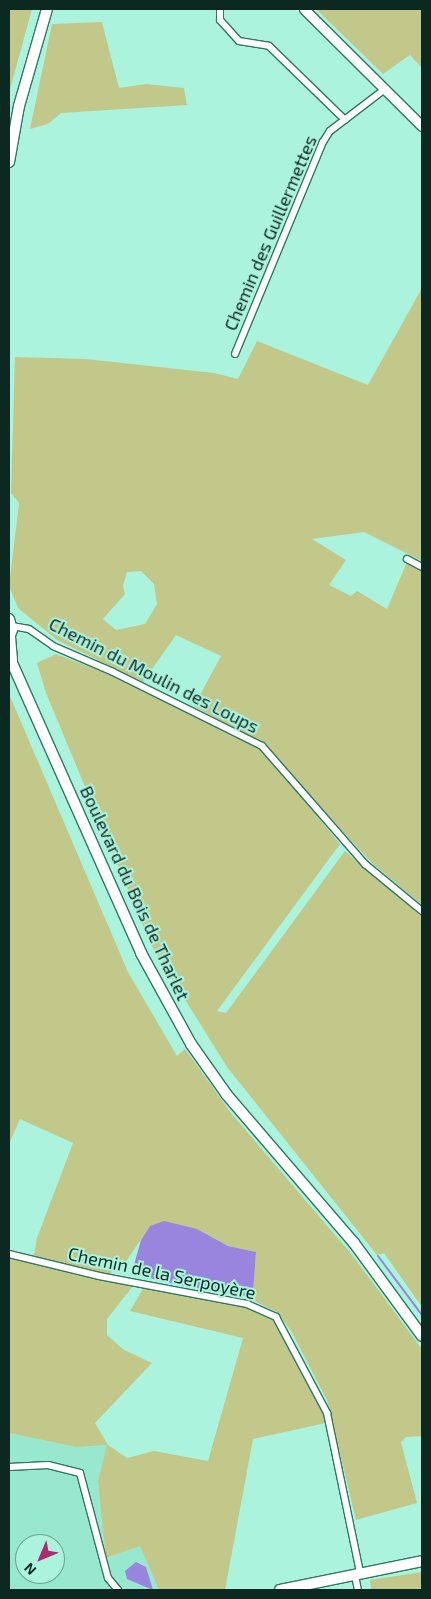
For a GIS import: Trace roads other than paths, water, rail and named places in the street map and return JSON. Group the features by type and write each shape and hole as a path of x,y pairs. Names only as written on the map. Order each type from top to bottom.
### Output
{"main road":[{"path":"9,162 20,106 48,9"},
{"path":"304,9 422,126"},
{"name":"Boulevard du Bois de Tharlet","path":"10,622 10,658 141,952 191,1044 227,1095 354,1244 422,1336"},
{"path":"280,1590 422,1561"}],"street":[{"path":"220,11 220,20 239,41 269,46 345,120"},
{"name":"Chemin des Guillermettes","path":"235,354 330,131 385,90"},
{"path":"407,559 422,567"},
{"name":"Chemin du Moulin des Loups","path":"10,622 29,628 53,646 113,672 262,746 365,864 422,912"},
{"name":"Chemin de la Serpoyère","path":"9,1254 99,1276 247,1304 276,1317 327,1413 358,1574 358,1590"},
{"path":"9,1467 48,1465 80,1473 108,1578 118,1590"}],"waterway":[{"path":"378,1256 422,1315"}]}
